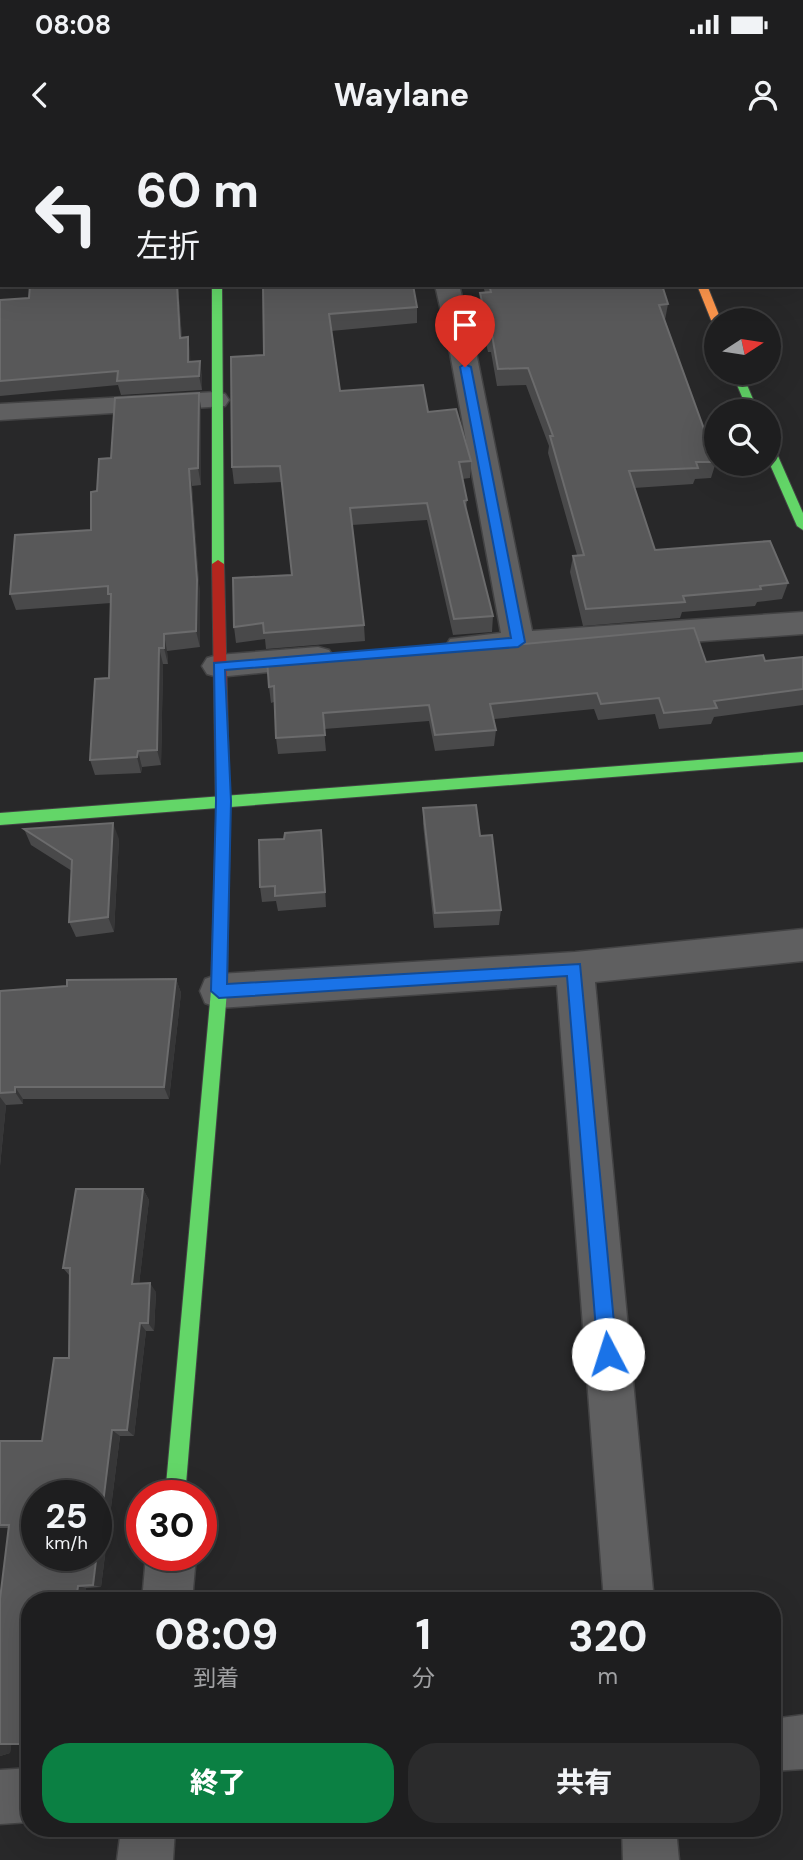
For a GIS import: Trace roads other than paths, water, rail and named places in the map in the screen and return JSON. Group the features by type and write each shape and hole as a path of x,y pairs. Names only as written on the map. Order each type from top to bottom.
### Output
{"street":[{"path":"177,1480 219,991 223,801 218,666 217,287"},
{"path":"447,287 461,342 518,642"},
{"path":"703,287 711,308"},
{"path":"0,412 216,400"},
{"path":"781,476 803,526"},
{"path":"437,649 803,623"},
{"path":"218,666 341,656"},
{"path":"0,819 803,757"},
{"path":"219,991 575,968 803,945"},
{"path":"575,968 628,1592"},
{"path":"168,1592 170,1571"},
{"path":"781,1744 803,1742"},
{"path":"0,1797 21,1796"},
{"path":"145,1860 147,1837"},
{"path":"650,1837 651,1860"}]}
